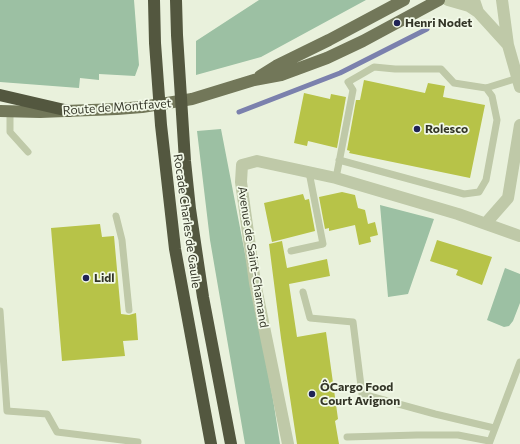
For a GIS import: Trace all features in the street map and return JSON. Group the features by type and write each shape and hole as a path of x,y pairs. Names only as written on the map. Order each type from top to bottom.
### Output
{"highway":[{"name":"Rocade Charles de Gaulle","path":"154,0 157,78 175,249 211,444"},
{"name":"Rocade Charles de Gaulle","path":"176,0 187,182 197,259 230,444"},
{"path":"0,95 69,111"}],"main road":[{"name":"Route de Montfavet","path":"254,80 276,66 404,0"},
{"name":"Route de Montfavet","path":"5,111 69,111 142,107 192,99 254,80 281,75 327,58 363,41 439,0"}],"street":[{"path":"448,0 469,6 478,12 508,46"},
{"path":"474,0 478,12"},
{"path":"502,0 508,46 519,82"},
{"path":"486,223 508,198 520,125"},
{"name":"Avenue de Saint-Chamand","path":"288,444 255,283 241,182 242,165 257,161 336,178 486,223 520,236"}],"lane":[{"path":"336,178 353,90 348,82 374,68 395,70 441,69 454,83 486,88 519,82"},
{"path":"339,160 464,194 479,192 486,180 496,120 492,96 486,88"},
{"path":"5,111 10,132 28,152"},
{"path":"291,251 323,244 309,172"},
{"path":"116,216 122,240 129,310"},
{"path":"303,292 310,318 353,322 362,394 434,414 494,428"},
{"path":"0,311 7,411 46,414 57,432 138,442"},
{"path":"347,437 458,435 489,443 520,362"}],"green space":[{"path":"0,0 134,0 139,65 135,76 99,74 99,80 80,78 79,88 0,82"},
{"path":"259,0 366,0 261,57 196,75 196,41"},
{"path":"221,129 273,399 280,444 245,444 210,240 197,131"},
{"path":"380,205 434,219 408,294 388,297"},
{"path":"505,268 520,274 520,303 513,321 509,326 504,327 487,320"}],"building":[{"name":"Rolesco","path":"364,80 425,93 428,83 445,86 443,97 485,105 470,178 349,153 350,151 347,150 356,100 360,100"},
{"path":"304,93 330,99 331,94 346,97 337,148 308,141 307,146 294,143"},
{"path":"342,192 355,195 358,208 365,210 368,224 375,222 378,235 370,237 371,242 359,245 355,225 329,231 329,228 325,229 319,197"},
{"path":"303,194 305,200 309,199 315,231 272,242 264,203"},
{"name":"Lidl","path":"100,224 102,237 114,236 121,314 129,315 136,313 138,340 123,341 125,356 62,361 51,228"},
{"path":"437,240 492,257 482,285 456,275 458,270 430,261"},
{"name":"ÔCargo Food Court Avignon","path":"282,241 287,268 327,259 330,276 289,284 297,337 326,332 338,419 335,421 339,444 297,444 269,244"}],"waterway":[{"path":"239,112 340,73 427,29"}],"place":[{"name":"Henri Nodet","path":"397,23"},
{"name":"Rolesco","path":"417,129"},
{"name":"Lidl","path":"86,278"},
{"name":"ÔCargo Food Court Avignon","path":"312,394"}]}
